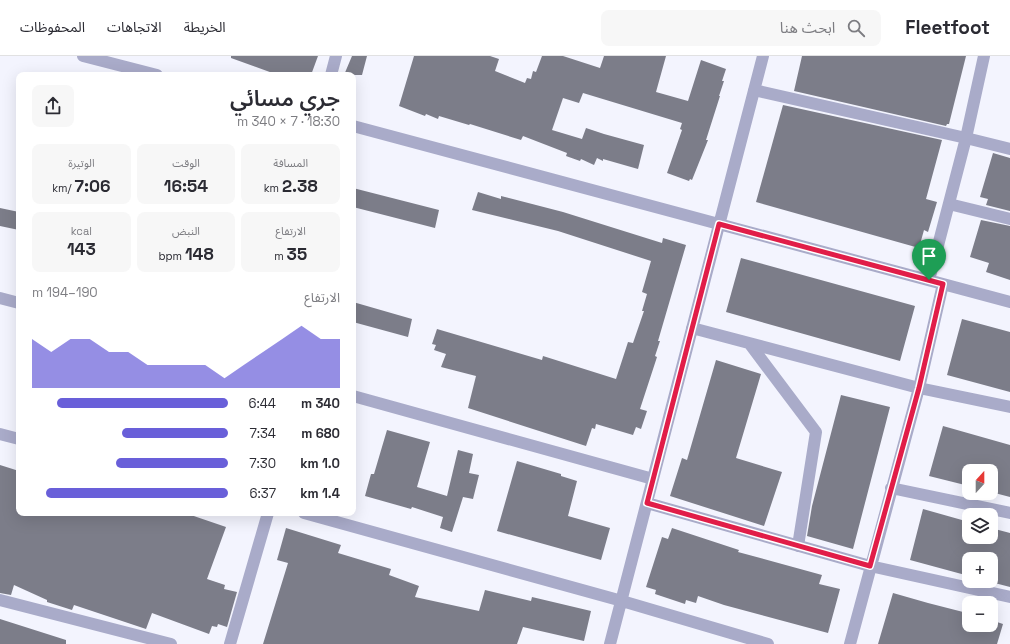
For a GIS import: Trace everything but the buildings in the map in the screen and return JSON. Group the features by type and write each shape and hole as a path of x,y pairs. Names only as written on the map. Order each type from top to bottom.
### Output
{"street":[{"path":"83,56 145,72"},
{"path":"332,72 336,56"},
{"path":"610,644 763,56"},
{"path":"929,280 966,138 984,56"},
{"path":"754,90 1010,149"},
{"path":"356,127 1010,302"},
{"path":"949,204 1010,219"},
{"path":"850,644 919,388 943,284"},
{"path":"0,298 16,302"},
{"path":"692,328 919,388 1010,407"},
{"path":"749,343 816,432 798,546"},
{"path":"356,397 653,479"},
{"path":"0,434 16,438"},
{"path":"891,488 1010,513"},
{"path":"647,503 870,566 1010,596"},
{"path":"230,644 267,516"},
{"path":"315,516 622,600 768,644"},
{"path":"0,600 172,644"}],"route":[{"path":"719,224 929,280 943,284 919,388 870,566 647,503 719,224"}]}
